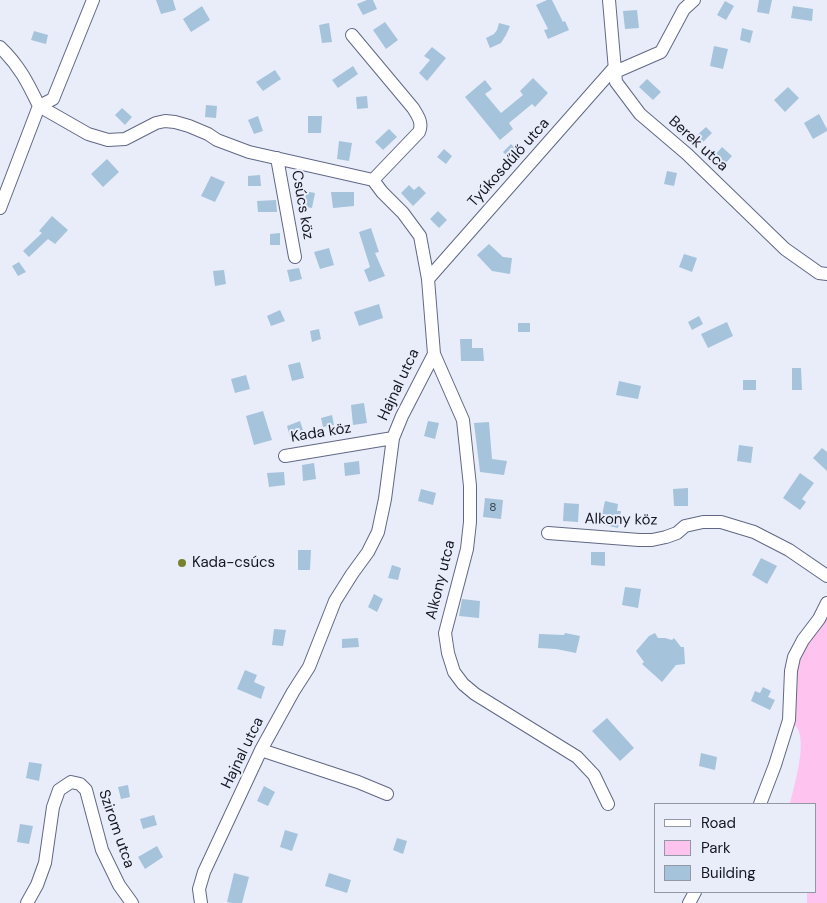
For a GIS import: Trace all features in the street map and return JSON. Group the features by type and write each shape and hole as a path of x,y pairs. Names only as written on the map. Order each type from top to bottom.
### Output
{"street":[{"path":"0,208 39,106 53,99 93,0"},
{"name":"Berek utca","path":"609,0 616,82 640,114 687,154 785,249 819,274 827,274"},
{"name":"Tyúkosdűlő utca","path":"428,279 615,70 661,52 684,9 694,0"},
{"path":"0,47 27,80 39,106 88,134 108,140 125,139 156,123 165,121 175,122 195,128 230,146 249,152 373,180 419,132 421,127 413,108 352,35"},
{"name":"Csúcs köz","path":"277,158 295,257"},
{"name":"Hajnal utca","path":"201,903 199,889 204,872 261,750 309,667 335,601 368,552 378,532 385,499 393,438 402,416 434,354 428,279 420,236 403,213 373,180"},
{"name":"Alkony utca","path":"434,354 463,420 470,486 470,522 466,549 445,633 448,653 454,672 474,694 577,757 594,774 608,804"},
{"name":"Kada köz","path":"285,456 393,438"},
{"name":"Alkony köz","path":"548,533 652,540 677,533 684,526 703,522 722,522 754,532 790,550 827,576"},
{"path":"760,803 789,720 791,671 794,656 803,640 819,620 827,603"},
{"path":"261,750 358,782 387,794"},
{"name":"Szirom utca","path":"28,903 45,863 53,807 59,790 71,782 80,784 86,790 102,850 119,885 132,903"}],"green space":[{"path":"827,603 827,903 807,903 807,893 817,893 817,803 790,803 801,749 798,730 789,720 791,671"}],"building":[{"path":"156,0 173,0 176,10 161,14"},
{"path":"373,0 377,9 363,15 357,4"},
{"path":"552,0 569,30 548,39 544,30 548,29 536,5"},
{"path":"759,0 772,0 769,14 757,12"},
{"path":"725,1 734,6 726,20 717,15"},
{"path":"202,6 210,20 191,32 183,19"},
{"path":"793,6 813,9 812,21 791,18"},
{"path":"637,10 639,28 625,29 623,11"},
{"path":"385,22 398,40 386,49 373,30"},
{"path":"329,23 332,42 322,43 319,25"},
{"path":"499,23 510,26 501,43 490,48 486,38 494,34"},
{"path":"742,28 753,31 750,43 740,40"},
{"path":"34,31 48,35 46,44 31,40"},
{"path":"714,46 728,49 723,69 710,66"},
{"path":"432,47 446,58 427,81 419,73 430,60 424,56"},
{"path":"353,66 358,74 338,88 332,80"},
{"path":"275,70 281,79 263,91 256,82"},
{"path":"533,78 548,93 535,107 532,104 509,123 513,129 500,140 465,97 485,80 492,89 485,94 501,113 523,95 520,91"},
{"path":"647,79 661,92 653,100 639,87"},
{"path":"788,87 799,98 785,112 774,100"},
{"path":"367,96 368,108 357,109 356,97"},
{"path":"206,105 217,106 216,118 205,117"},
{"path":"122,108 132,117 125,125 115,115"},
{"path":"819,114 827,131 813,139 804,123"},
{"path":"258,116 263,131 254,134 248,120"},
{"path":"308,116 322,116 321,133 308,133"},
{"path":"706,127 712,133 702,143 696,136"},
{"path":"389,129 397,137 383,150 375,142"},
{"path":"339,141 352,143 349,161 337,159"},
{"path":"511,144 521,154 513,162 503,152"},
{"path":"722,147 732,156 724,165 715,155"},
{"path":"444,149 452,156 446,164 437,157"},
{"path":"107,159 119,172 103,187 91,174"},
{"path":"667,171 677,173 674,186 664,184"},
{"path":"260,175 261,186 248,186 248,176"},
{"path":"211,176 225,182 215,202 201,196"},
{"path":"409,185 414,190 419,186 426,193 413,206 401,193"},
{"path":"304,191 315,193 312,208 301,206"},
{"path":"331,192 354,192 354,206 333,208"},
{"path":"276,200 277,212 258,212 257,201"},
{"path":"438,211 447,220 439,228 430,219"},
{"path":"52,216 68,230 55,244 48,239 29,257 23,251 42,233 39,231"},
{"path":"371,228 379,252 375,253 385,276 369,282 364,270 370,267 359,232"},
{"path":"280,233 280,245 270,245 270,234"},
{"path":"489,244 503,257 512,258 510,274 492,271 477,255"},
{"path":"329,248 334,265 320,269 314,252"},
{"path":"684,254 697,258 692,272 679,267"},
{"path":"19,262 26,272 18,276 12,266"},
{"path":"299,268 302,279 290,282 287,270"},
{"path":"224,270 226,284 215,286 213,271"},
{"path":"379,304 383,318 359,326 354,312"},
{"path":"280,310 285,321 271,326 267,316"},
{"path":"699,316 703,324 692,330 688,322"},
{"path":"727,322 733,336 708,348 701,334"},
{"path":"518,323 530,323 530,332 518,332"},
{"path":"319,329 321,339 312,342 310,331"},
{"path":"460,339 472,339 472,348 483,348 484,361 461,361"},
{"path":"300,362 304,378 292,381 288,365"},
{"path":"792,368 801,368 802,390 792,390"},
{"path":"246,375 250,389 235,393 231,379"},
{"path":"743,380 756,380 756,390 743,390"},
{"path":"619,381 641,386 638,399 616,395"},
{"path":"364,403 367,423 353,425 351,405"},
{"path":"263,411 272,440 254,445 246,416"},
{"path":"332,415 334,425 323,427 321,418"},
{"path":"300,421 304,433 290,437 287,426"},
{"path":"428,421 439,423 435,439 424,436"},
{"path":"489,422 492,459 507,461 504,475 480,472 474,423"},
{"path":"739,445 753,447 751,463 737,461"},
{"path":"822,448 827,452 827,471 813,458"},
{"path":"359,461 360,474 345,476 344,463"},
{"path":"314,463 316,479 303,481 302,465"},
{"path":"284,472 285,485 269,487 267,473"},
{"path":"800,473 814,483 802,499 806,502 800,510 783,498"},
{"path":"688,488 688,506 674,506 673,489"},
{"path":"421,489 436,493 433,505 418,501"},
{"path":"485,498 503,500 501,519 483,517"},
{"path":"605,501 618,504 617,511 621,511 618,528 600,524"},
{"path":"564,503 579,504 578,522 563,521"},
{"path":"298,550 311,550 310,570 298,570"},
{"path":"591,552 605,552 605,566 591,565"},
{"path":"761,558 777,566 767,584 752,575"},
{"path":"392,565 401,568 398,580 388,578"},
{"path":"625,587 641,589 638,608 622,605"},
{"path":"374,594 383,599 377,612 368,607"},
{"path":"462,599 480,601 479,618 459,616"},
{"path":"274,629 286,630 283,646 272,645"},
{"path":"565,633 580,636 576,653 538,648 539,634 564,635"},
{"path":"655,633 658,638 672,640 674,638 681,647 684,647 685,664 676,665 662,682 642,664 644,662 636,651 649,636"},
{"path":"358,638 359,647 342,648 342,639"},
{"path":"245,670 257,675 254,682 265,687 261,699 237,689"},
{"path":"763,687 771,691 768,697 775,700 770,710 751,701 755,691 760,693"},
{"path":"607,718 634,748 620,761 592,731"},
{"path":"701,753 717,757 715,770 699,766"},
{"path":"29,762 42,764 39,781 26,778"},
{"path":"128,785 130,797 121,799 118,787"},
{"path":"264,786 275,792 268,806 257,801"},
{"path":"154,815 157,825 143,829 140,819"},
{"path":"20,824 33,826 29,844 17,842"},
{"path":"285,830 298,834 292,851 280,847"},
{"path":"397,838 407,841 403,854 393,850"},
{"path":"157,846 163,857 145,869 138,857"},
{"path":"234,873 249,877 242,903 227,902"},
{"path":"329,873 351,880 347,893 325,886"}],"place":[{"name":"Kada-csúcs","path":"182,563"}]}
